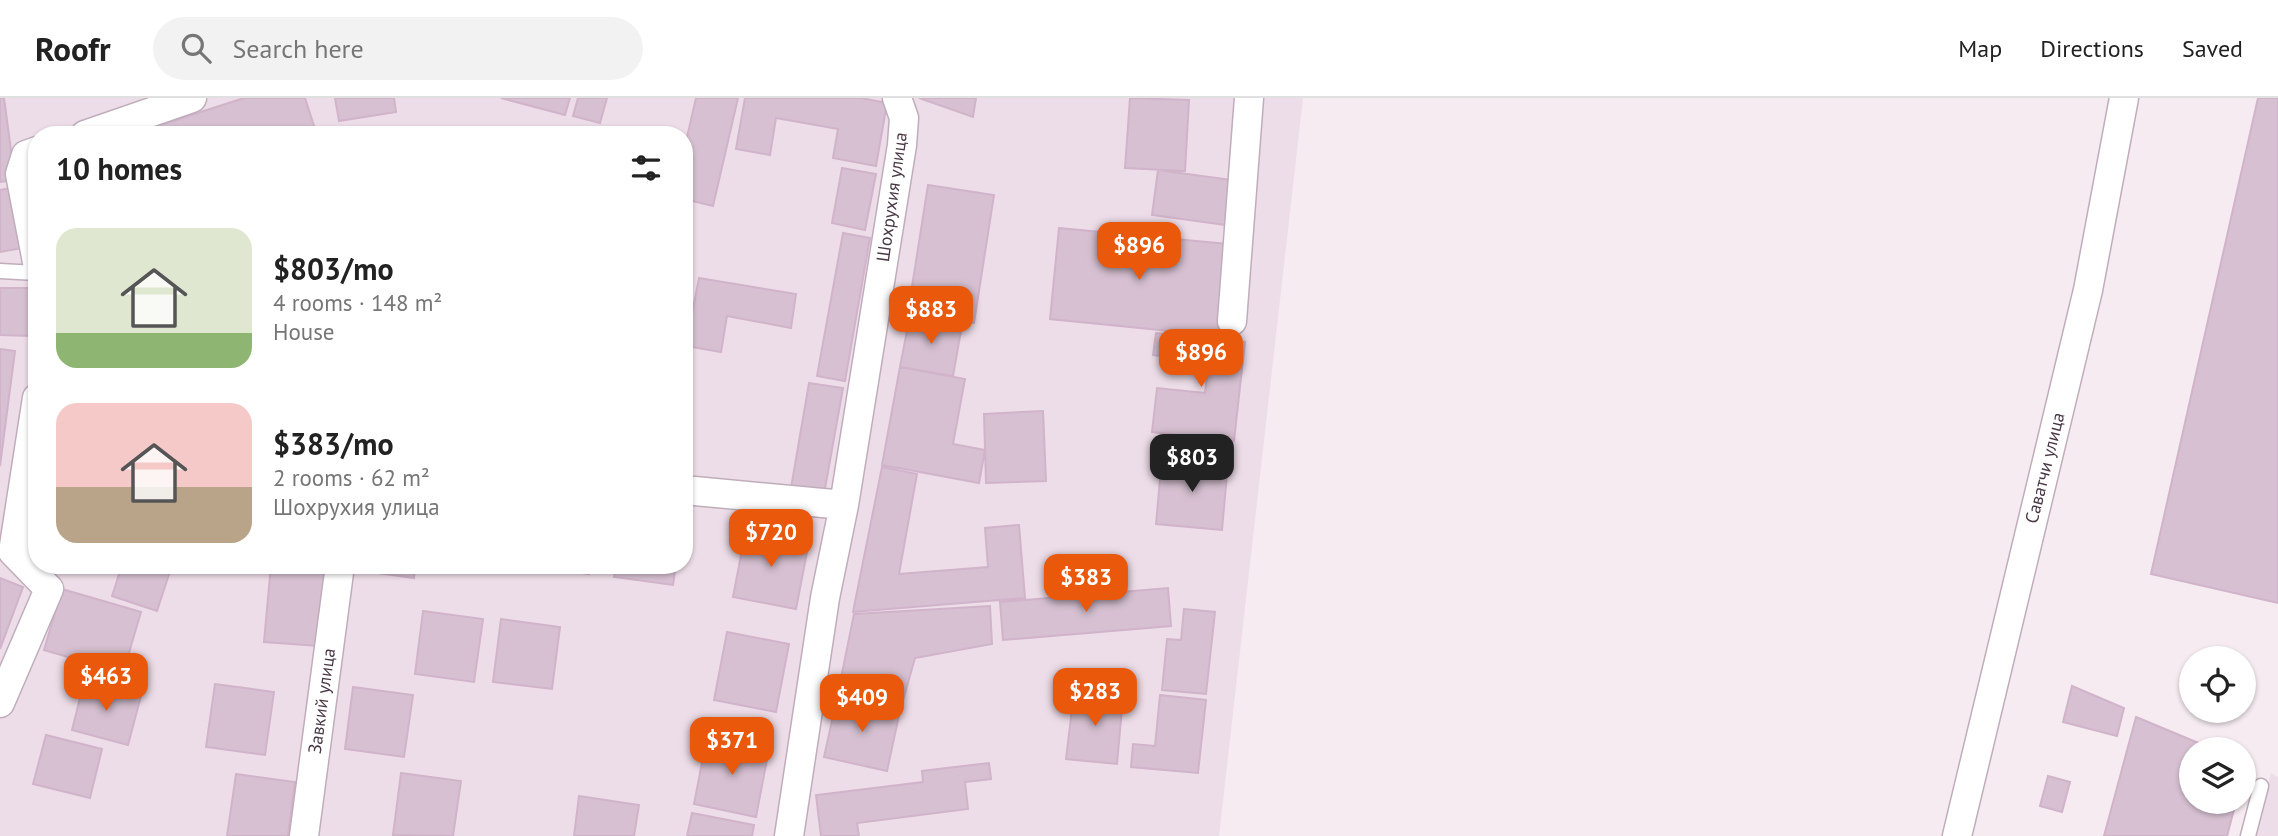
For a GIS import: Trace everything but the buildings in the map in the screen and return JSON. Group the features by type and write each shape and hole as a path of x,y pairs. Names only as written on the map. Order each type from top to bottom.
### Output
{"street":[{"path":"99,126 125,109 192,98"},
{"name":"Шохрухия улица","path":"789,836 825,598 844,505 902,145 904,118 897,98"},
{"path":"1232,321 1250,98"},
{"name":"Саватчи улица","path":"1957,836 2088,290 2124,98"},
{"path":"28,154 20,174 28,215"},
{"path":"28,456 13,552 28,567"},
{"path":"693,491 844,505"},
{"path":"0,703 49,589 34,574"},
{"name":"Завкий улица","path":"304,836 339,574"}],"lane":[{"path":"0,271 28,273"},
{"path":"2248,836 2261,786"}],"shaded area":[{"path":"0,98 1303,98 1219,836 0,836"},
{"path":"2271,773 2278,777 2278,836 2255,836"}]}
